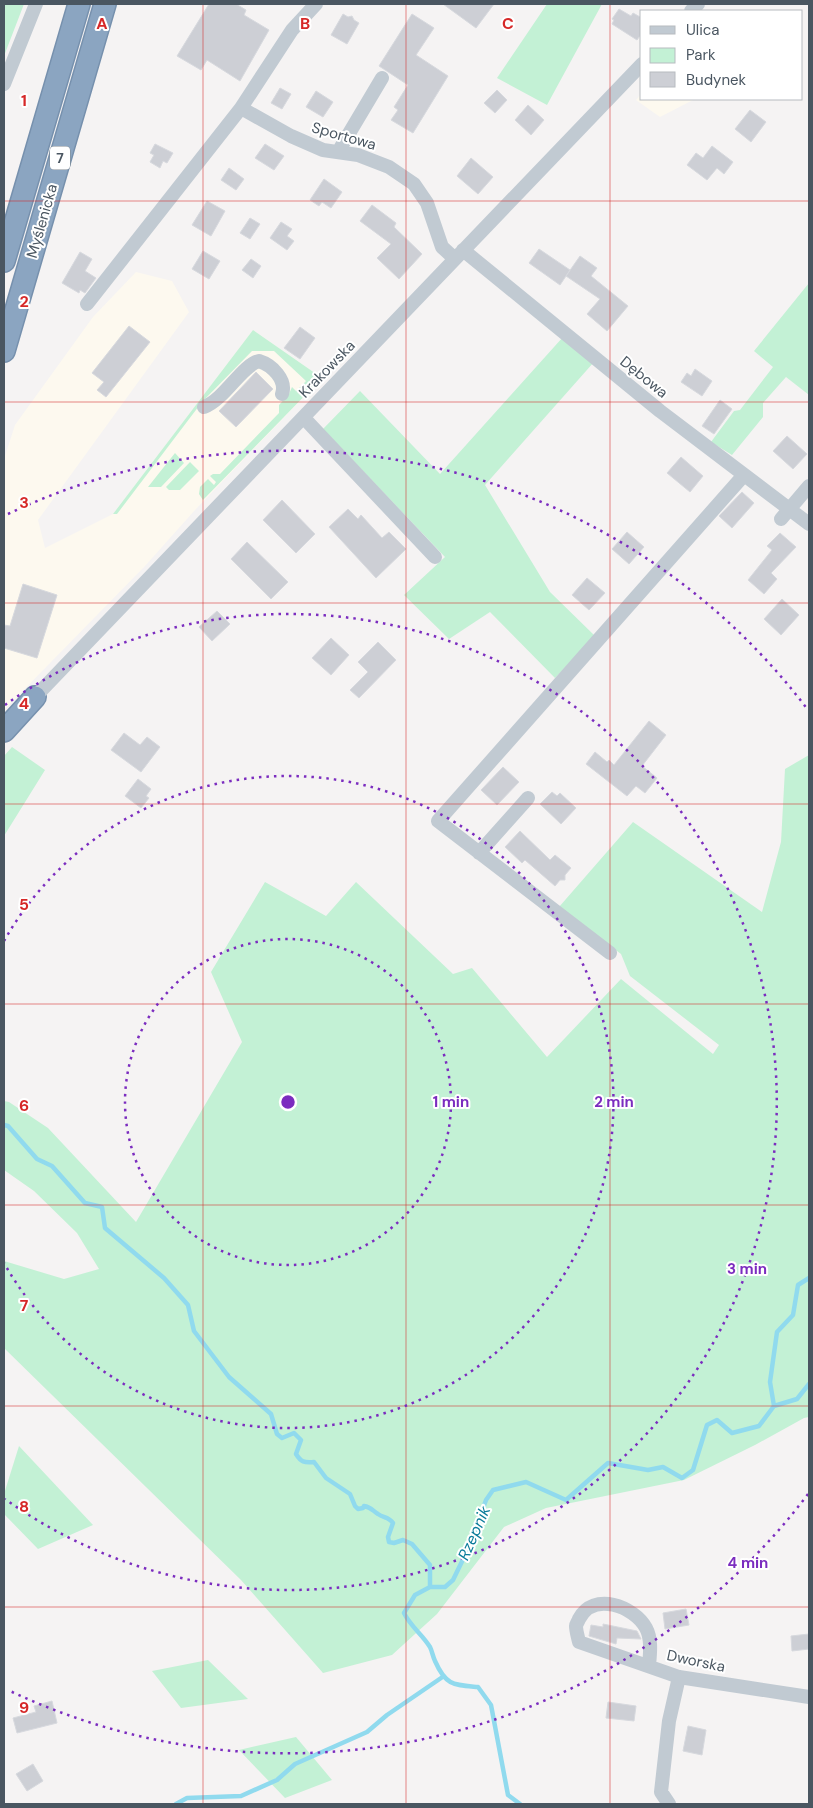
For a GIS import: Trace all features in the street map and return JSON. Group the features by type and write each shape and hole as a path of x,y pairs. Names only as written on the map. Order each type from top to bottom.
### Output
{"highway":[{"name":"Myślenicka","path":"4,261 79,4"},
{"name":"Myślenicka","path":"4,352 105,4"},
{"path":"4,731 36,697"}],"street":[{"path":"4,84 36,4"},
{"path":"87,304 241,108 292,30 316,4"},
{"name":"Krakowska","path":"36,697 640,66"},
{"path":"338,152 382,78"},
{"name":"Sportowa","path":"241,108 291,136 323,150 358,155 389,167 414,184 427,203 442,247 459,254"},
{"name":"Dębowa","path":"459,254 744,475 786,514 809,524"},
{"path":"204,407 216,401 250,366 259,361 265,363 282,380 284,385 282,394"},
{"path":"304,418 435,557"},
{"path":"610,953 438,821 744,475"},
{"path":"786,514 809,486"},
{"path":"479,853 528,798"},
{"name":"Dworska","path":"649,1666 650,1648 647,1629 637,1616 622,1607 602,1602 591,1606 582,1613 576,1626 579,1642 679,1677 809,1697"},
{"path":"669,1804 662,1792 669,1721 679,1677"}],"shaded area":[{"path":"640,95 640,100 693,100 660,117 636,100"},
{"path":"136,272 172,281 189,312 38,520 45,548 113,514 253,330 322,378 195,510 145,566 4,710 4,459 15,425 93,317"}],"green space":[{"path":"4,4 24,4 4,56"},
{"path":"547,4 602,4 547,105 497,78"},
{"path":"809,283 809,395 786,377 763,403 763,417 732,455 711,442 734,411 740,410 773,367 754,351"},
{"path":"253,330 322,378 203,500 199,494 200,487 208,479 214,485 216,482 210,476 220,474 279,413 279,405 289,394 292,387 296,391 306,381 274,351 252,351 202,402 117,514 113,514"},
{"path":"563,337 594,362 485,485 550,592 595,636 555,678 490,612 449,639 404,595 445,557 323,429 360,391 440,474"},
{"path":"175,453 184,463 161,487 148,487"},
{"path":"190,462 199,471 180,490 169,490 166,487"},
{"path":"12,747 45,770 4,836 4,756"},
{"path":"809,755 809,1417 684,1480 546,1508 504,1527 437,1614 392,1655 323,1673 241,1580 4,1348 4,1261 64,1279 99,1269 77,1233 34,1191 4,1170 4,1101 9,1102 48,1128 136,1222 242,1042 211,972 265,882 326,916 356,882 453,974 472,968 547,1057 621,979 713,1054 719,1045 630,976 621,954 559,907 633,822 762,912 781,842 785,769"},
{"path":"19,1446 93,1525 38,1549 4,1514 4,1494"},
{"path":"208,1660 248,1699 181,1708 152,1671"},
{"path":"296,1737 332,1780 285,1798 239,1750"}],"building":[{"path":"209,4 236,4 246,10 244,15 269,30 240,81 207,60 201,70 177,56"},
{"path":"443,4 494,4 476,28"},
{"path":"619,9 631,16 633,13 640,17 640,36 637,40 612,24 614,20 612,19"},
{"path":"343,14 348,17 352,16 359,23 347,44 331,35"},
{"path":"412,14 434,28 416,55 448,76 413,133 391,120 398,110 394,107 408,85 379,66"},
{"path":"280,88 291,94 282,109 271,103"},
{"path":"497,90 507,100 495,113 484,103"},
{"path":"316,91 333,102 323,117 306,107"},
{"path":"528,105 544,120 531,135 515,120"},
{"path":"750,110 766,122 751,142 735,129"},
{"path":"155,144 173,153 167,163 163,161 160,168 150,162 154,155 150,153"},
{"path":"265,144 284,156 274,170 255,158"},
{"path":"712,146 733,162 724,174 717,168 707,180 687,165 696,153 703,158"},
{"path":"471,158 493,177 478,194 457,176"},
{"path":"229,168 244,179 236,190 221,180"},
{"path":"324,179 342,192 331,208 322,202 319,206 310,200"},
{"path":"207,201 225,211 211,236 192,225"},
{"path":"372,205 396,223 394,227 422,254 399,279 377,258 391,244 360,221"},
{"path":"250,218 260,224 250,239 240,233"},
{"path":"281,222 292,229 287,236 294,241 287,250 270,238"},
{"path":"539,249 570,270 560,285 529,263"},
{"path":"203,251 220,261 209,279 192,269"},
{"path":"80,252 92,259 85,271 96,278 85,293 80,290 79,293 62,283"},
{"path":"580,256 597,268 591,276 628,306 607,331 587,314 600,299 566,276"},
{"path":"251,259 261,266 253,278 242,270"},
{"path":"129,326 150,342 106,397 97,390 104,382 92,373"},
{"path":"300,327 315,338 300,359 284,348"},
{"path":"695,369 712,381 702,396 681,382 687,373 691,376"},
{"path":"256,372 273,389 236,427 219,411"},
{"path":"720,400 732,409 714,434 702,426"},
{"path":"787,436 807,454 793,469 773,451"},
{"path":"681,457 703,476 690,492 667,473"},
{"path":"742,492 754,503 732,528 719,516"},
{"path":"282,500 315,534 296,553 263,520"},
{"path":"348,509 358,519 361,515 382,538 389,532 406,549 376,578 329,527"},
{"path":"627,532 644,547 629,564 612,549"},
{"path":"780,533 796,547 771,573 777,579 764,594 748,580 772,550 767,546"},
{"path":"247,542 288,582 271,599 231,559"},
{"path":"587,578 605,593 589,610 572,595"},
{"path":"23,584 57,595 37,658 4,648 4,625 10,626"},
{"path":"782,599 799,615 781,635 764,619"},
{"path":"217,611 230,624 212,641 199,627"},
{"path":"331,638 349,655 331,675 312,658"},
{"path":"378,642 396,660 359,698 350,690 368,672 358,662"},
{"path":"649,721 666,735 642,766 657,778 645,793 636,786 627,796 586,764 595,752 614,765"},
{"path":"124,733 140,745 147,737 160,747 141,772 111,750"},
{"path":"503,767 519,782 497,805 481,790"},
{"path":"138,779 151,789 146,796 149,798 141,808 125,796"},
{"path":"552,792 557,796 560,793 576,808 561,824 540,804"},
{"path":"520,831 550,860 555,855 571,868 565,875 565,880 560,880 555,886 525,860 522,863 505,847"},
{"path":"686,1609 689,1625 665,1629 663,1613"},
{"path":"603,1624 637,1631 641,1639 617,1638 616,1644 589,1636 591,1625 603,1627"},
{"path":"809,1634 809,1649 792,1651 791,1636"},
{"path":"52,1701 57,1723 17,1733 13,1718 36,1712 34,1706"},
{"path":"608,1702 636,1706 634,1721 606,1718"},
{"path":"688,1726 706,1730 702,1755 683,1751"},
{"path":"33,1764 43,1781 27,1791 16,1774"}],"waterway":[{"path":"4,1125 8,1126 37,1159 52,1166 85,1203 102,1207 105,1228 164,1278 188,1305 194,1331 229,1377 271,1414 277,1434 282,1438 294,1433 301,1440 296,1454 300,1459 305,1462 314,1462 326,1478 350,1494 358,1509 364,1506 370,1508 391,1521 393,1523 388,1537 389,1542 394,1543 403,1540 412,1544 430,1565 430,1587"},
{"path":"774,1406 770,1382 777,1332 793,1315 798,1285 809,1278"},
{"name":"Rzepnik","path":"520,1804 508,1795 491,1705 478,1687 452,1683 443,1675 430,1647 404,1613 415,1595 430,1587 445,1587 453,1580 469,1547 486,1500 493,1490 526,1482 566,1500 608,1463 648,1470 663,1467 682,1478 693,1470 707,1425 717,1420 732,1433 759,1426 774,1406 797,1399 809,1384"},
{"path":"176,1804 187,1798 241,1796 277,1780 295,1764 367,1732 387,1715 444,1676"}]}
